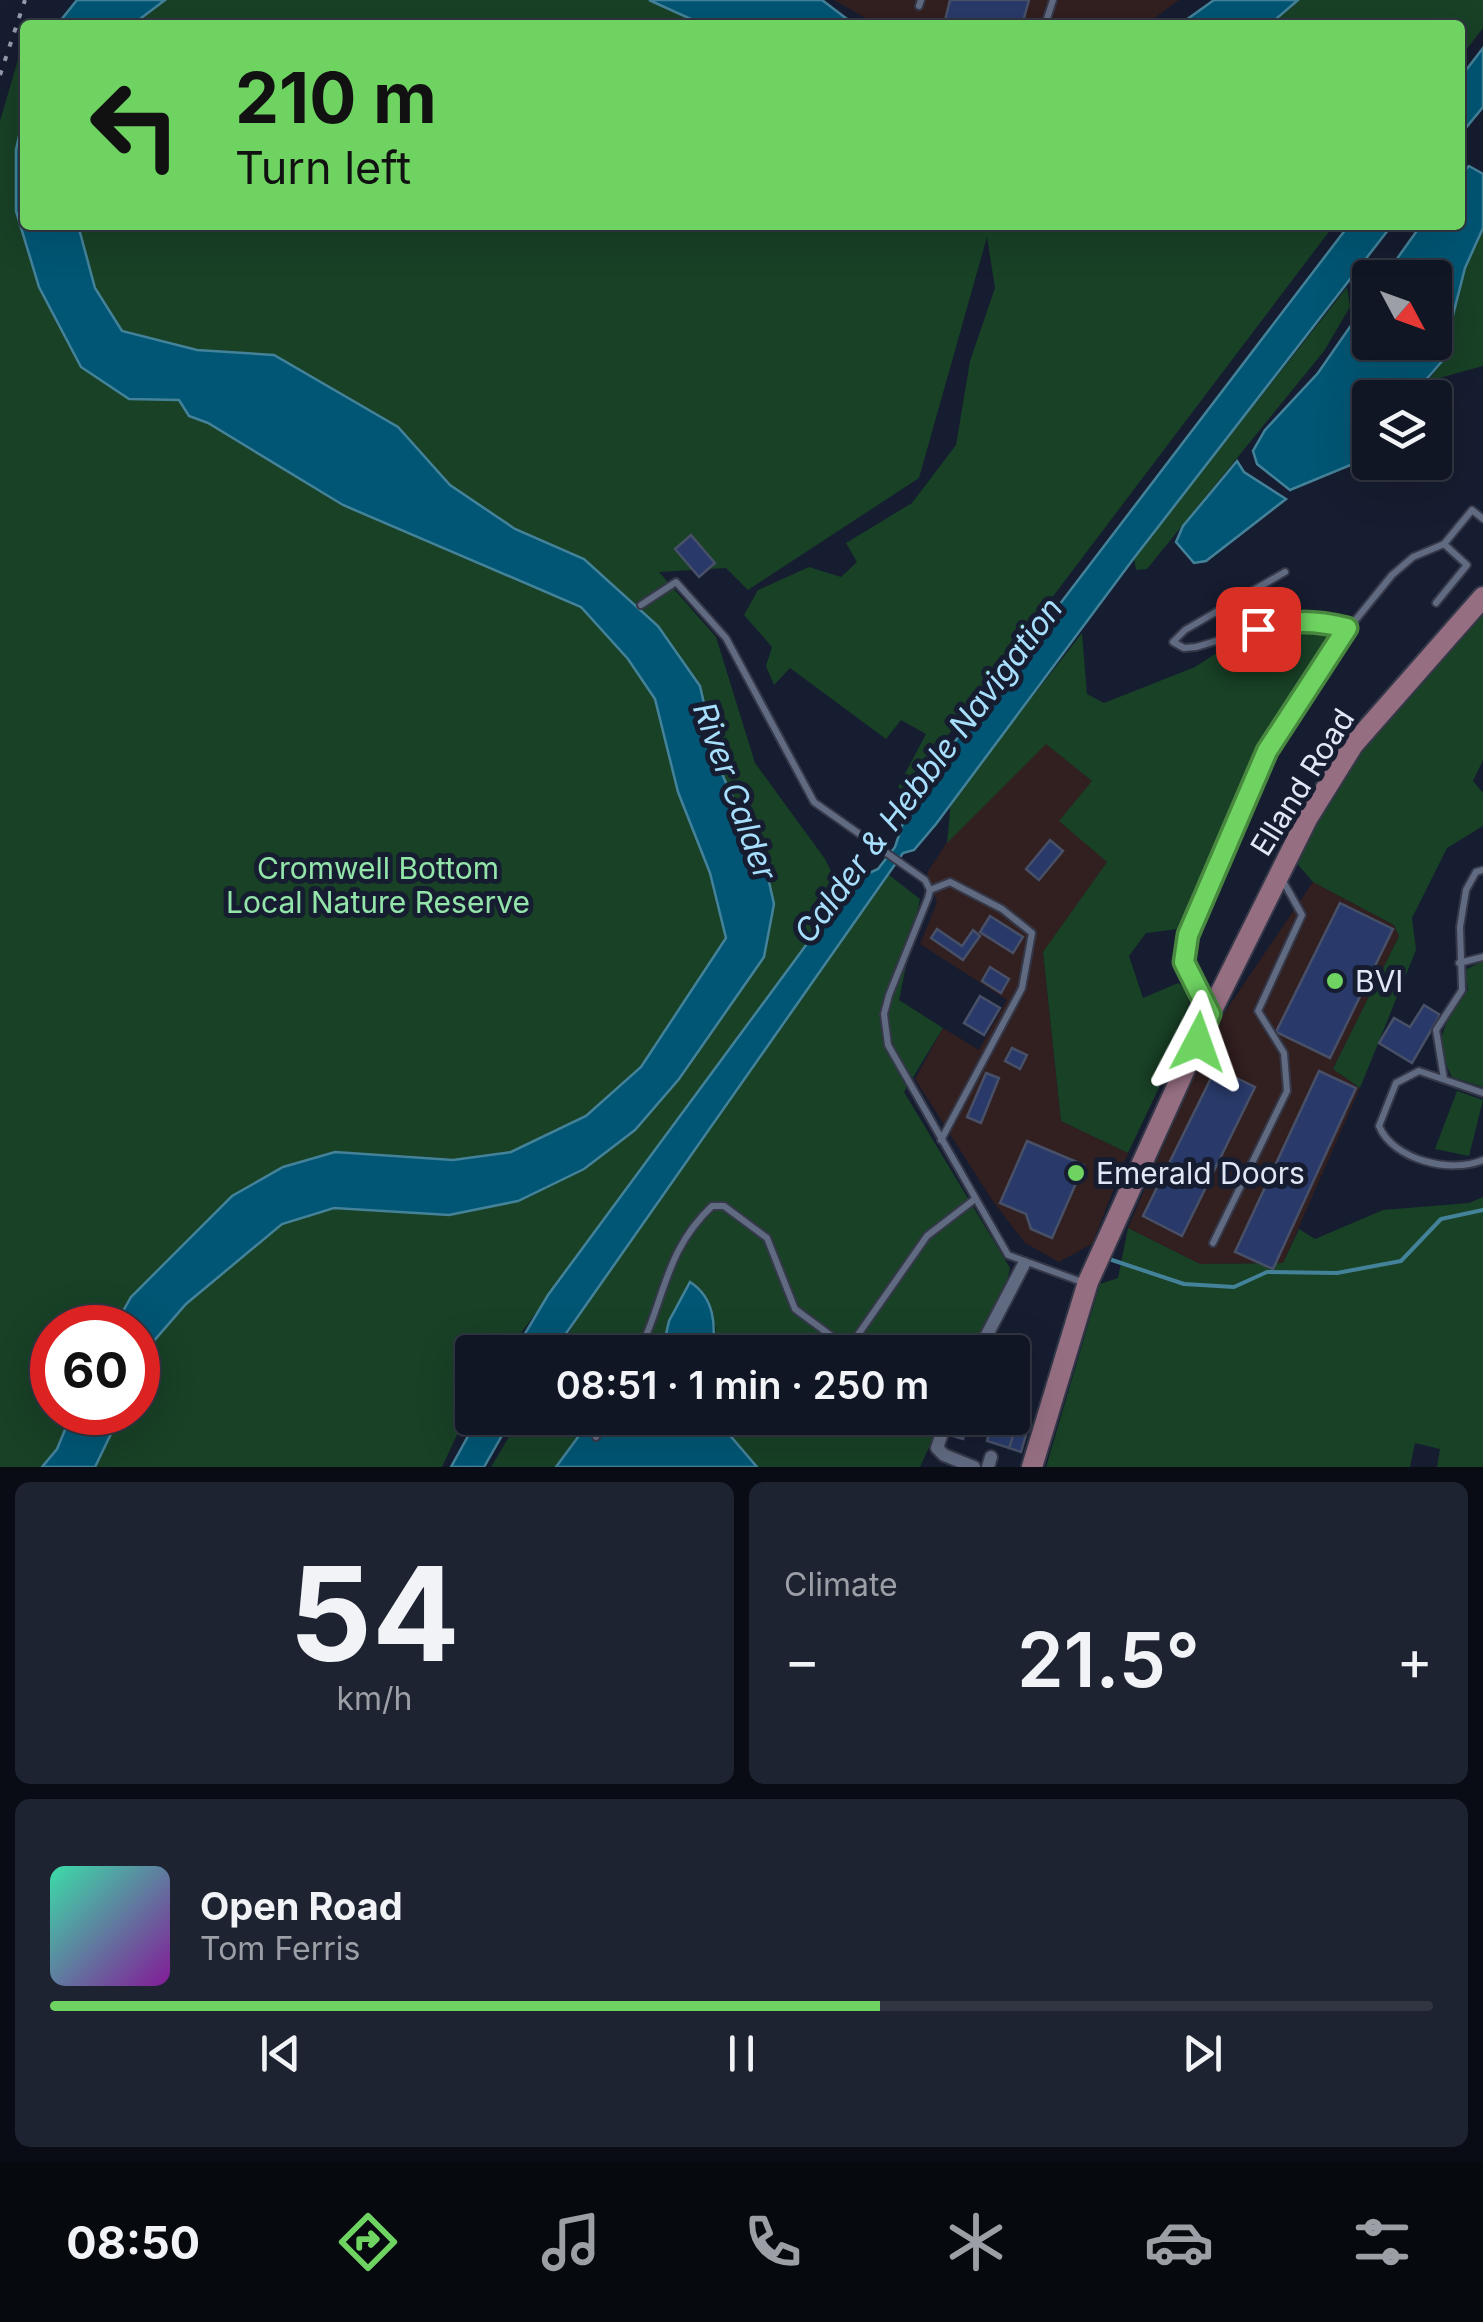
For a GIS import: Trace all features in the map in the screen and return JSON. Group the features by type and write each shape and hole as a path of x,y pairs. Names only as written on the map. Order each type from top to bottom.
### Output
{"main road":[{"name":"Elland Road","path":"1032,1467 1088,1282 1210,1014 1279,876 1353,745 1483,598"}],"street":[{"path":"987,1335 1024,1264"},
{"path":"942,1435 938,1448 944,1456 974,1467"}],"lane":[{"path":"1210,1014 1184,962 1188,935 1267,751 1347,628 1403,566 1444,544 1472,510 1483,520"},
{"path":"1436,602 1467,565 1444,544"},
{"path":"1285,572 1185,630 1174,642 1184,648 1196,646 1287,621 1314,620 1347,628"},
{"path":"641,606 676,582 726,638 814,802 914,872 930,890"},
{"path":"1444,1079 1436,1030 1462,990 1459,964 1466,890 1476,872 1483,870"},
{"path":"1213,1243 1287,1091 1284,1053 1258,1011 1302,915 1279,876"},
{"path":"942,1140 1022,988 1032,933 978,894 950,882 930,890 884,1014 888,1045 1006,1253 1024,1264 1088,1282"},
{"path":"1459,964 1483,957"},
{"path":"1483,1093 1419,1072 1396,1083 1380,1126 1385,1140 1410,1158 1438,1163 1483,1160"},
{"path":"858,1335 927,1236 975,1199"},
{"path":"647,1335 660,1309 672,1256 712,1206 724,1206 767,1238 796,1310 827,1335"}],"shaded area":[{"path":"834,0 1179,0 1152,20 869,20"},
{"path":"1046,743 1093,782 1107,862 1043,953 1061,1121 1128,1153 1092,1244 1059,1262 1025,1243 992,1200 915,1079 943,1028 979,1050 1007,1000 920,944 937,902 927,873 953,833"},
{"path":"1313,882 1394,925 1399,936 1333,1069 1360,1088 1283,1263 1200,1264 1128,1228 1214,1028"}],"green space":[{"path":"165,0 649,0 693,20 139,20"},
{"path":"1298,0 1483,0 1483,28 1465,51 1465,20 1275,20"},
{"name":"Cromwell Bottom Local Nature Reserve","path":"20,53 20,230 1330,230 905,792 898,787 926,734 901,720 886,739 790,668 774,685 766,666 772,647 744,615 758,590 809,567 841,577 857,562 846,543 912,503 956,445 970,361 995,288 987,237 919,478 748,590 726,568 659,572 716,637 755,763 825,859 843,895 519,1335 455,1335 457,1435 442,1467 0,1467 0,121"},
{"path":"1483,228 1483,366 1429,380 1444,360 1452,360 1452,319 1465,268"},
{"path":"1347,287 1350,307 1324,351 1147,569 1136,570 1134,558"},
{"path":"1483,604 1483,760 1473,781 1483,793 1483,826 1447,848 1412,918 1416,950 1360,1088 1333,1069 1399,936 1394,925 1313,882 1294,860 1357,748"},
{"path":"1287,628 1314,628 1334,636 1268,740 1216,851 1186,928 1146,933 1129,956 1143,998 1178,983 1188,990 1190,1022 1128,1153 1061,1121 1043,952 1107,862 1059,821 1092,781 1046,744 947,843 951,801 1082,633 1087,694 1104,703 1195,667 1235,641"},
{"path":"889,875 920,899 899,1000 943,1028 904,1092 1010,1268 1006,1287 981,1335 715,1335 716,1327 669,1321 666,1335 568,1335 593,1291"},
{"path":"1483,961 1483,1087 1452,1077 1442,1040 1447,1022 1468,990 1465,970"},
{"path":"1457,1091 1483,1100 1469,1156 1435,1149"},
{"path":"1483,1197 1483,1467 1437,1467 1440,1449 1415,1443 1410,1467 1046,1467 1100,1284 1118,1278 1128,1228 1200,1264 1283,1263 1299,1229 1315,1239 1383,1210 1469,1203"},
{"path":"510,1435 580,1435 556,1467 491,1467"},
{"path":"730,1435 934,1435 920,1467 757,1467"}],"water":[{"path":"77,0 165,0 139,20 61,20"},
{"path":"649,0 822,0 848,20 693,20"},
{"path":"1214,0 1298,0 1275,20 1186,20"},
{"path":"1483,48 1483,107 1465,129 1465,71"},
{"path":"20,131 20,224 16,211 16,150"},
{"path":"1469,166 1483,174 1483,228 1465,268 1452,319 1452,260 1396,260 1417,230 1465,230 1465,170"},
{"path":"22,230 79,230 95,288 122,331 197,350 274,355 398,427 450,485 515,529 584,559 658,626 700,686 718,765 767,873 774,904 764,957 679,1079 635,1130 584,1169 518,1201 449,1215 334,1208 282,1224 186,1304 160,1334 160,1305 126,1305 232,1196 283,1167 335,1152 453,1160 511,1152 586,1116 641,1067 726,938 710,873 678,792 655,699 628,659 581,607 343,505 208,423 189,416 179,400 129,399 81,367 39,287"},
{"path":"1345,230 1388,230 1365,260 1352,260 1352,277 1134,558 936,824 914,850 903,853 565,1335 524,1335 548,1295 854,880 878,869 895,847 904,820 950,748"},
{"path":"1352,324 1352,360 1443,360 1426,380 1352,380 1352,464 1290,490 1257,464 1253,451 1265,430 1318,373"},
{"path":"1237,461 1244,472 1286,499 1206,561 1194,563 1176,542 1183,526"},
{"path":"690,1282 709,1304 714,1335 666,1335"},
{"path":"63,1435 110,1435 95,1467 42,1467"},
{"path":"469,1435 502,1435 484,1467 451,1467"},
{"path":"580,1435 730,1435 757,1467 556,1467"}],"building":[{"path":"950,0 1029,0 1023,20 945,20"},
{"path":"691,535 715,563 699,577 675,549"},
{"path":"1050,840 1063,851 1039,880 1026,869"},
{"name":"BVI","path":"1340,903 1393,929 1330,1058 1276,1032"},
{"path":"990,916 1023,937 1013,953 980,932"},
{"path":"937,929 962,946 973,930 980,936 963,960 931,938"},
{"path":"990,967 1009,979 1001,993 982,981"},
{"path":"980,996 1000,1008 984,1035 964,1023"},
{"path":"1424,1005 1440,1015 1412,1063 1379,1043 1394,1018 1410,1027"},
{"path":"1012,1048 1027,1055 1020,1069 1005,1061"},
{"path":"1216,1068 1255,1087 1182,1236 1143,1216"},
{"path":"1319,1071 1356,1088 1273,1269 1235,1252"},
{"path":"986,1073 999,1078 981,1123 967,1117"},
{"path":"1027,1141 1084,1165 1052,1238 1031,1229 1026,1214 1000,1203"},
{"path":"988,1435 1013,1436 1009,1448 987,1441"},
{"path":"1013,1435 1026,1435 1021,1452 1009,1448"}],"waterway":[{"path":"1109,1259 1184,1284 1234,1287 1267,1272 1337,1273 1401,1261 1441,1219 1483,1210"}],"railway":[{"path":"0,75 25,0"}],"place":[{"name":"BVI","path":"1335,981"},
{"name":"Emerald Doors","path":"1076,1173"}],"route":[{"path":"1198,1042 1210,1014 1184,962 1182,954 1188,935 1267,751 1319,665 1347,628 1314,620 1287,621 1258,629"}],"water label":[{"name":"Calder & Hebble Navigation","path":"928,770"},
{"name":"River Calder","path":"735,791"}]}
